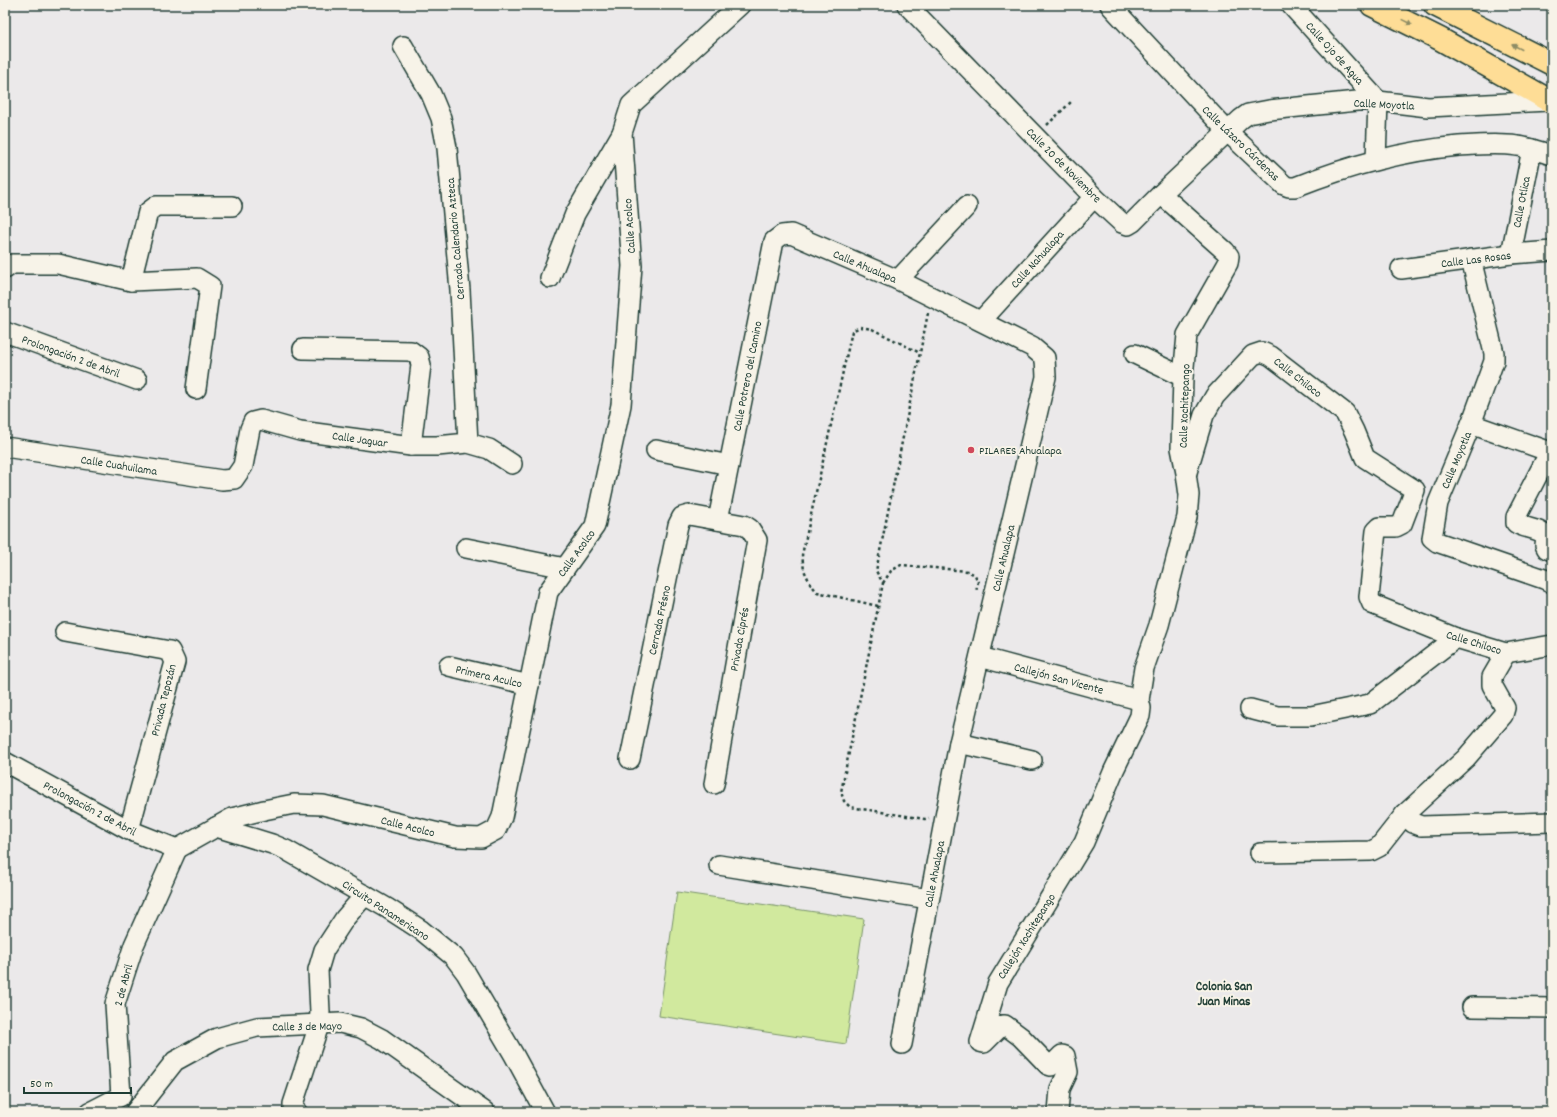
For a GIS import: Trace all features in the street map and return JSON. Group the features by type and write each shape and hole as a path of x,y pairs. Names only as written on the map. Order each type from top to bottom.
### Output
{"main road":[{"path":"1372,5 1440,39 1550,101"},
{"path":"1435,5 1552,64"}],"street":[{"name":"Calle Acolco","path":"177,849 232,818 294,804 324,805 455,837 481,838 496,830 502,817 548,592 595,526 622,406 632,266 622,133 632,105 740,5"},
{"name":"Calle 20 de Noviembre","path":"907,5 1094,197 1122,223 1128,225 1133,222 1228,132"},
{"name":"Calle Lázaro Cárdenas","path":"1110,5 1228,132 1284,185 1289,187 1295,187 1329,173 1376,160 1436,148 1483,144 1517,146 1546,151"},
{"name":"Calle Ojo de Agua","path":"1291,5 1378,101"},
{"name":"Cerrada Calendario Azteca","path":"403,46 431,94 441,118 447,148 460,290 468,442"},
{"name":"Calle Moyotla","path":"1228,132 1248,114 1269,110 1356,101 1378,101 1428,107 1550,101"},
{"path":"1376,160 1378,101"},
{"path":"550,278 575,214 622,133"},
{"name":"Calle Otlica","path":"1511,254 1546,151"},
{"name":"Calle Xochitepango","path":"1139,700 1144,668 1159,625 1187,517 1189,495 1181,448 1183,377 1187,335 1228,263 1229,256 1161,194"},
{"name":"Calle Nahualapa","path":"981,321 1094,197"},
{"path":"131,281 148,212 156,206 232,206"},
{"path":"898,280 967,206"},
{"name":"Calle Ahualapa","path":"782,235 791,234 898,280 1032,347 1045,358 1046,377 959,743 902,1044"},
{"name":"Calle Potrero del Camino","path":"718,520 774,241 782,235"},
{"name":"Calle Las Rosas","path":"1401,269 1511,254 1552,251"},
{"name":"Calle Moyotla","path":"1471,259 1494,353 1494,361 1471,424 1438,503 1432,538 1438,542 1552,583"},
{"path":"5,269 12,264 58,264 131,281 197,278 210,286 196,389"},
{"name":"Prolongación 2 de Abril","path":"5,332 137,380"},
{"path":"303,349 411,351 419,357 421,365 412,446"},
{"name":"Calle Chiloco","path":"1186,473 1204,415 1215,396 1253,355 1262,352 1271,356 1345,413 1354,430 1365,458 1438,503"},
{"path":"1135,354 1183,377"},
{"name":"Calle Jaguar","path":"234,479 243,466 250,429 253,422 261,420 300,431 412,446 437,446 468,442"},
{"path":"1471,424 1545,450 1547,457 1516,517 1516,523 1520,526 1543,532 1546,536 1545,545 1547,549 1552,551"},
{"path":"468,442 489,449 512,464"},
{"name":"Calle Cuahuilama","path":"5,447 222,480 234,479"},
{"path":"656,450 729,465"},
{"name":"Calle Chiloco","path":"1415,490 1402,524 1396,527 1380,527 1376,531 1370,597 1372,604 1456,638 1506,652 1552,645"},
{"name":"Cerrada Frésno","path":"630,759 678,525 682,517 690,515 718,520"},
{"name":"Privada Ciprés","path":"714,784 757,540 750,529 744,525 718,520"},
{"path":"466,548 565,568"},
{"name":"Privada Tepozán","path":"65,632 170,651 175,662 129,830"},
{"path":"1250,709 1277,716 1311,716 1370,704 1456,638"},
{"path":"1260,853 1371,851 1379,847 1405,814 1466,758 1503,715 1505,708 1492,685 1492,677 1506,652"},
{"name":"Callejón San Vicente","path":"980,657 1139,700"},
{"name":"Primera Aculco","path":"449,666 529,685"},
{"name":"Callejón Xochitepango","path":"1058,1112 1060,1089 1068,1072 1065,1056 1062,1055 1051,1066 1048,1065 1021,1037 1005,1025 1002,1025 984,1043 980,1042 998,982 1084,842 1114,770 1140,716 1141,708 1139,700"},
{"path":"959,743 1032,760"},
{"name":"Prolongación 2 de Abril","path":"5,762 129,830 177,849"},
{"path":"1405,814 1414,823 1421,826 1552,822"},
{"name":"Circuito Panamericano","path":"216,827 272,844 286,850 365,895 421,930 454,957 466,973 514,1055 545,1112"},
{"name":"2 de Abril","path":"90,1112 121,1096 116,1004 134,945 177,849"},
{"path":"719,865 929,899"},
{"path":"297,1112 293,1108 293,1104 320,1025 318,970 324,950 345,918 365,895"},
{"path":"1472,1007 1552,1008"},
{"name":"Calle 3 de Mayo","path":"135,1112 175,1061 217,1038 256,1027 340,1023 361,1028 382,1039 485,1112"}],"path":[{"path":"1035,137 1071,102"},
{"path":"883,582 876,571 931,297"},
{"path":"878,606 817,592 810,583 804,570 802,555 852,331 860,327 872,329 920,353"},
{"path":"932,817 924,819 850,807 844,801 841,792 883,582 891,572 901,564 968,571 975,575 978,582 975,597"}],"green space":[{"path":"677,892 864,919 846,1044 659,1016"}],"place":[{"name":"PILARES Ahualapa","path":"971,450"}],"district":[{"name":"Colonia San Juan Minas","path":"1224,992"}]}
